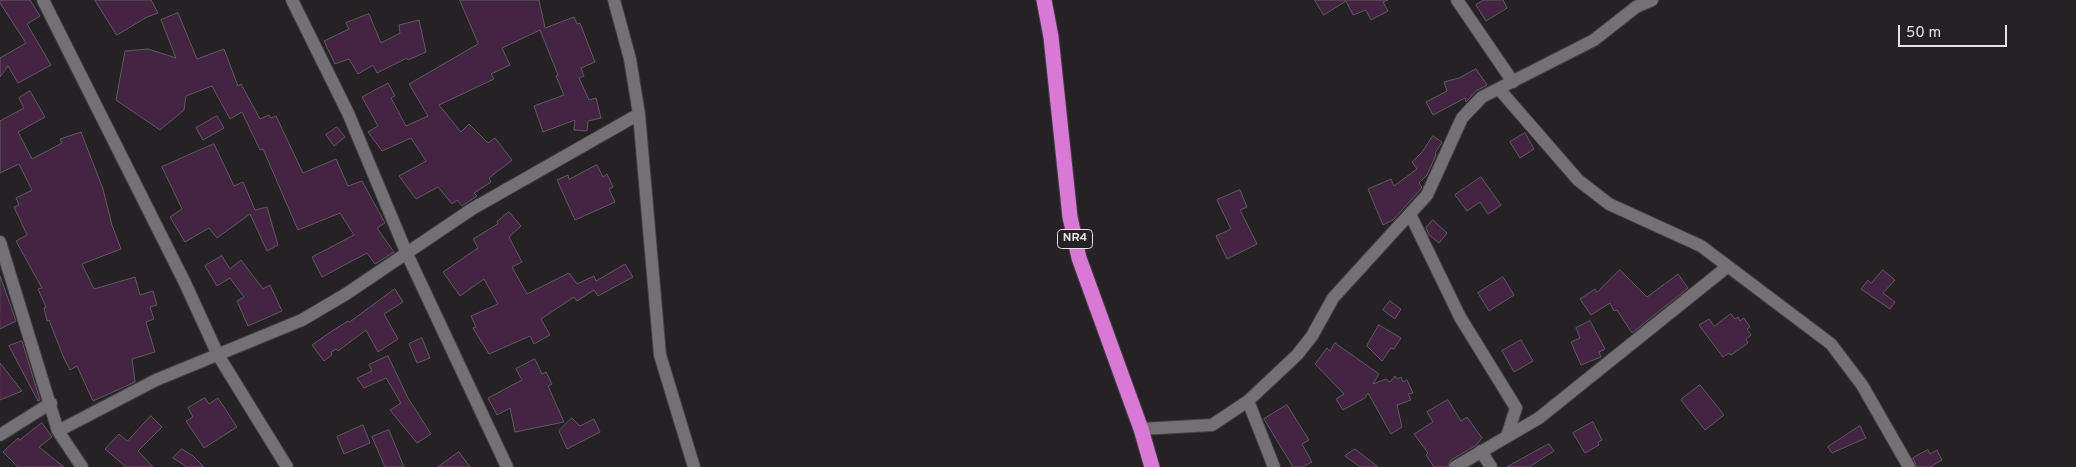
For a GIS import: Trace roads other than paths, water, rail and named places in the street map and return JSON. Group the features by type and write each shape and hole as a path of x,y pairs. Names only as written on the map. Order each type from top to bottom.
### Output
{"highway":[{"name":"NR4","path":"1044,0 1051,37 1070,217 1079,258 1141,429 1152,467"}],"street":[{"path":"43,0 185,283 218,356 287,467"},
{"path":"292,0 348,113 407,254 507,467"},
{"path":"614,0 630,59 639,114 660,355 694,467"},
{"path":"1457,0 1513,82"},
{"path":"1141,429 1212,425 1248,401 1297,355 1312,336 1333,298 1427,195 1462,118 1482,98 1594,40 1636,7 1652,0"},
{"path":"1499,89 1578,180 1609,204 1700,246 1831,344 1862,385 1909,467"},
{"path":"58,431 156,380 302,320 346,294 472,209 639,114"},
{"path":"1410,214 1460,318 1516,408 1508,436"},
{"path":"0,242 51,403 58,431 82,467"},
{"path":"1455,467 1539,418 1727,267"},
{"path":"1248,401 1274,467"},
{"path":"0,435 51,403"},
{"path":"1481,451 1491,467"}]}
